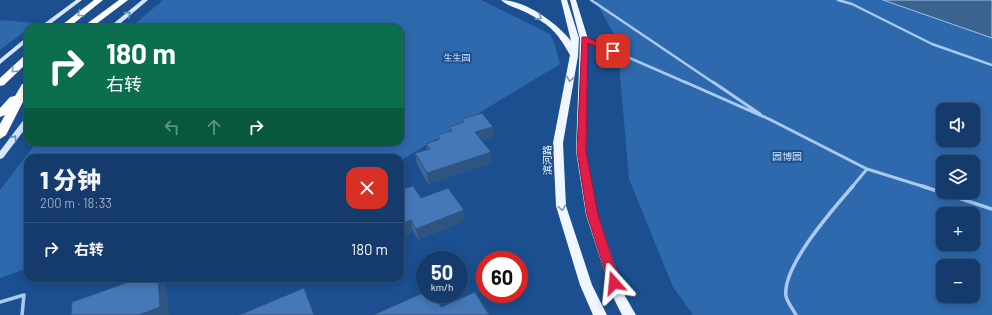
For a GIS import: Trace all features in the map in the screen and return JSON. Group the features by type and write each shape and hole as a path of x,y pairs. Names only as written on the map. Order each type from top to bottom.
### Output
{"highway":[{"path":"67,24 99,0"},
{"path":"91,24 120,3"},
{"path":"0,83 24,61"},
{"path":"0,114 24,88"},
{"path":"0,135 24,91"}],"main road":[{"path":"46,24 80,0"},
{"path":"116,24 145,0"},
{"path":"504,0 552,25 569,43 574,56"},
{"name":"滨河路","path":"564,0 575,38 574,56 558,143 561,206 586,285 600,315"},
{"path":"573,0 579,16 584,39 581,151 592,215 619,297 629,315"},
{"path":"0,62 24,41"},
{"path":"0,156 24,125"}],"lane":[{"path":"591,0 769,119"},
{"path":"838,0 852,4 932,44 992,65"},
{"path":"584,39 769,119 867,169 966,199 992,210"},
{"path":"796,315 786,295 790,274 804,248 867,169"},
{"path":"0,302 24,295 22,315"}],"green space":[{"name":"生生园","path":"163,0 481,0 550,34 555,45 560,64 404,159 404,154 28,154 34,146 404,146 404,24 135,24"},
{"name":"园博园","path":"595,0 883,0 992,38 992,315 693,315 673,287 629,179 617,40"},
{"path":"0,20 36,23 24,24 24,32 0,50"},
{"name":"生生园","path":"24,159 24,269 0,278 0,190"}],"shaded area":[{"path":"883,0 992,0 992,38"}],"building":[{"path":"482,113 493,127 475,132 491,152 427,173 415,153 430,149 426,144 440,139 437,135 452,131 449,127 464,122 462,119"},
{"path":"413,186 421,198 448,188 464,210 416,229 411,220 404,223 404,189"},
{"path":"129,282 158,282 160,307 139,315 71,315 72,302"},
{"path":"304,288 314,315 239,315"},
{"path":"475,292 476,303 482,303 489,315 373,315 416,296 416,303 439,303 441,307 450,303 468,303 468,295"}],"route":[{"path":"613,51 584,39 581,151 592,215 614,283"}]}
